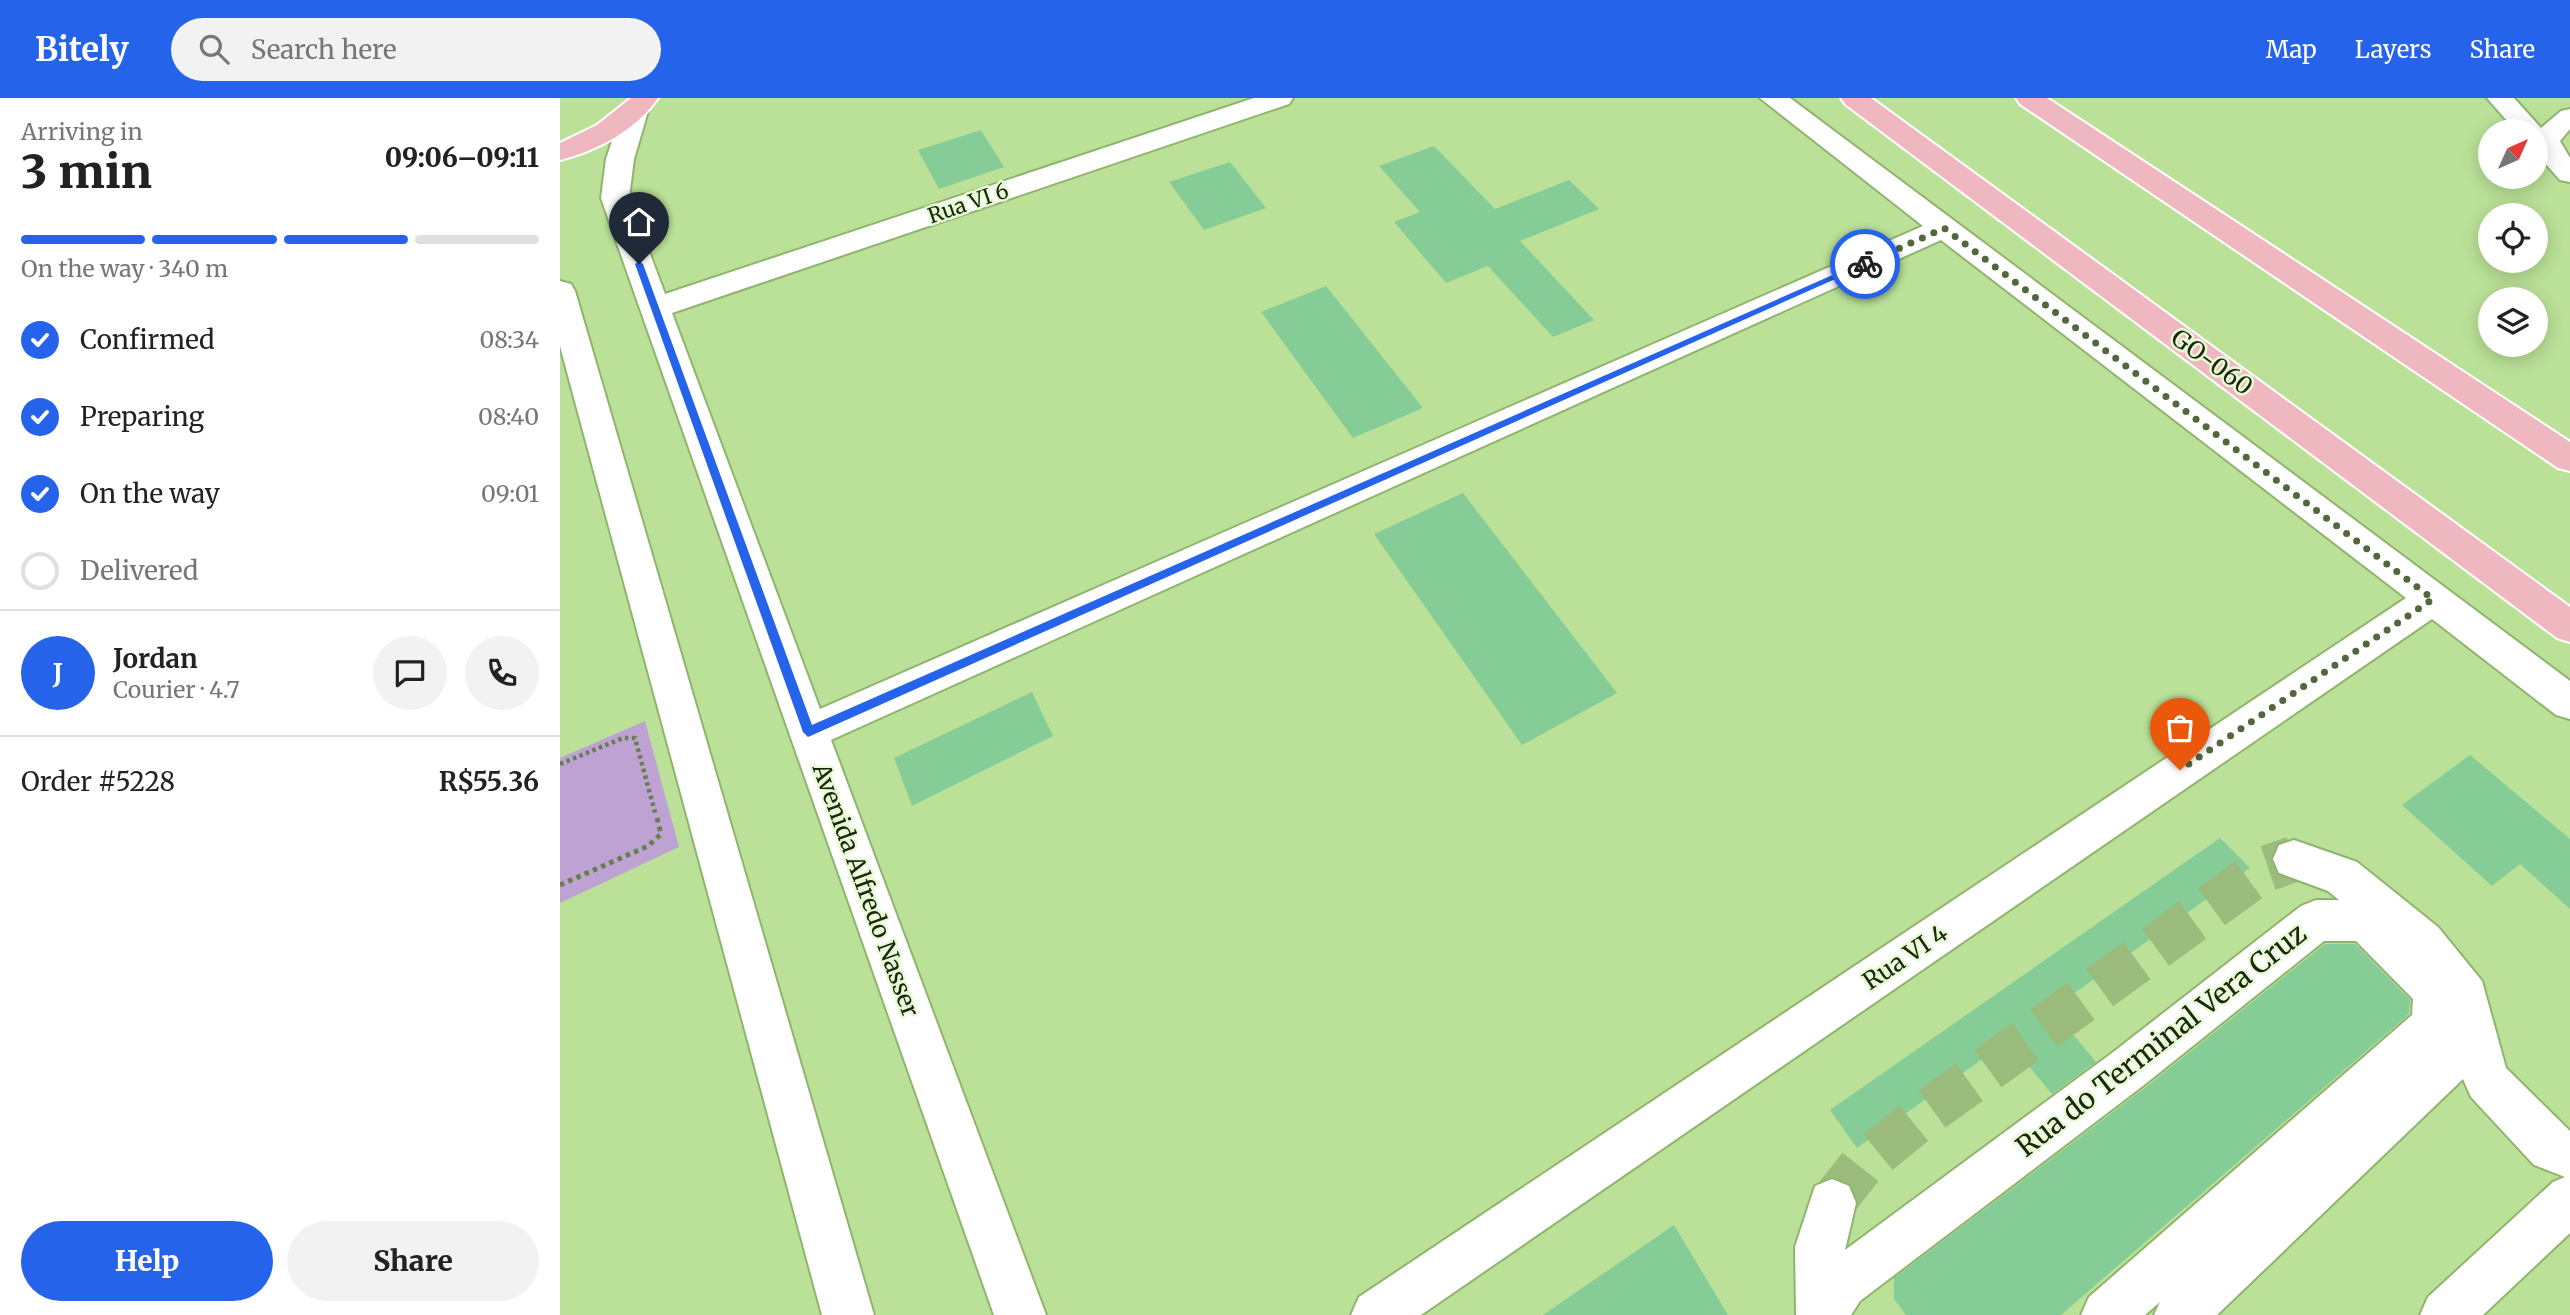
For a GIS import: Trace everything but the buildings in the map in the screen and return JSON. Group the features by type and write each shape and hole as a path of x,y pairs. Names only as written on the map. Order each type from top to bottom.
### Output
{"main road":[{"name":"GO-060","path":"1854,98 2570,626"},
{"path":"2029,98 2051,107 2570,459"},
{"path":"560,152 607,131 643,101"}],"street":[{"name":"Rua VI 6","path":"655,308 1280,98"},
{"path":"1773,98 2570,703"},
{"path":"2500,98 2519,119"},
{"name":"Avenida Alfredo Nasser","path":"643,101 620,159 615,198 1020,1315"},
{"path":"2553,155 2547,141 2555,128 2570,117"},
{"path":"808,732 1944,228"},
{"path":"560,291 848,1315"},
{"name":"Rua VI 4","path":"1377,1315 2433,599"},
{"path":"2294,859 2342,876 2423,942 2466,997 2487,1081 2551,1147 2570,1155"},
{"name":"Rua do Terminal Vera Cruz","path":"1822,1315 1842,1283 2128,1069 2316,920 2365,921 2436,991"},
{"path":"2107,1315 2434,1026 2436,991 2423,942"},
{"path":"2180,1315 2475,1037"},
{"path":"2446,1315 2570,1199"},
{"path":"1822,1315 1820,1247 1832,1203"}],"path":[{"path":"560,764 623,738 635,738 661,834 648,846 560,885"}],"shaded area":[{"path":"645,721 679,847 560,903 560,758"}],"tunnel":[{"path":"1832,1203 1862,1165 1920,1118 2262,870 2294,859"}],"way so far":[{"path":"1865,264 1944,228 2433,599 2180,770"}],"route":[{"path":"639,264 808,732 1865,264"}]}
